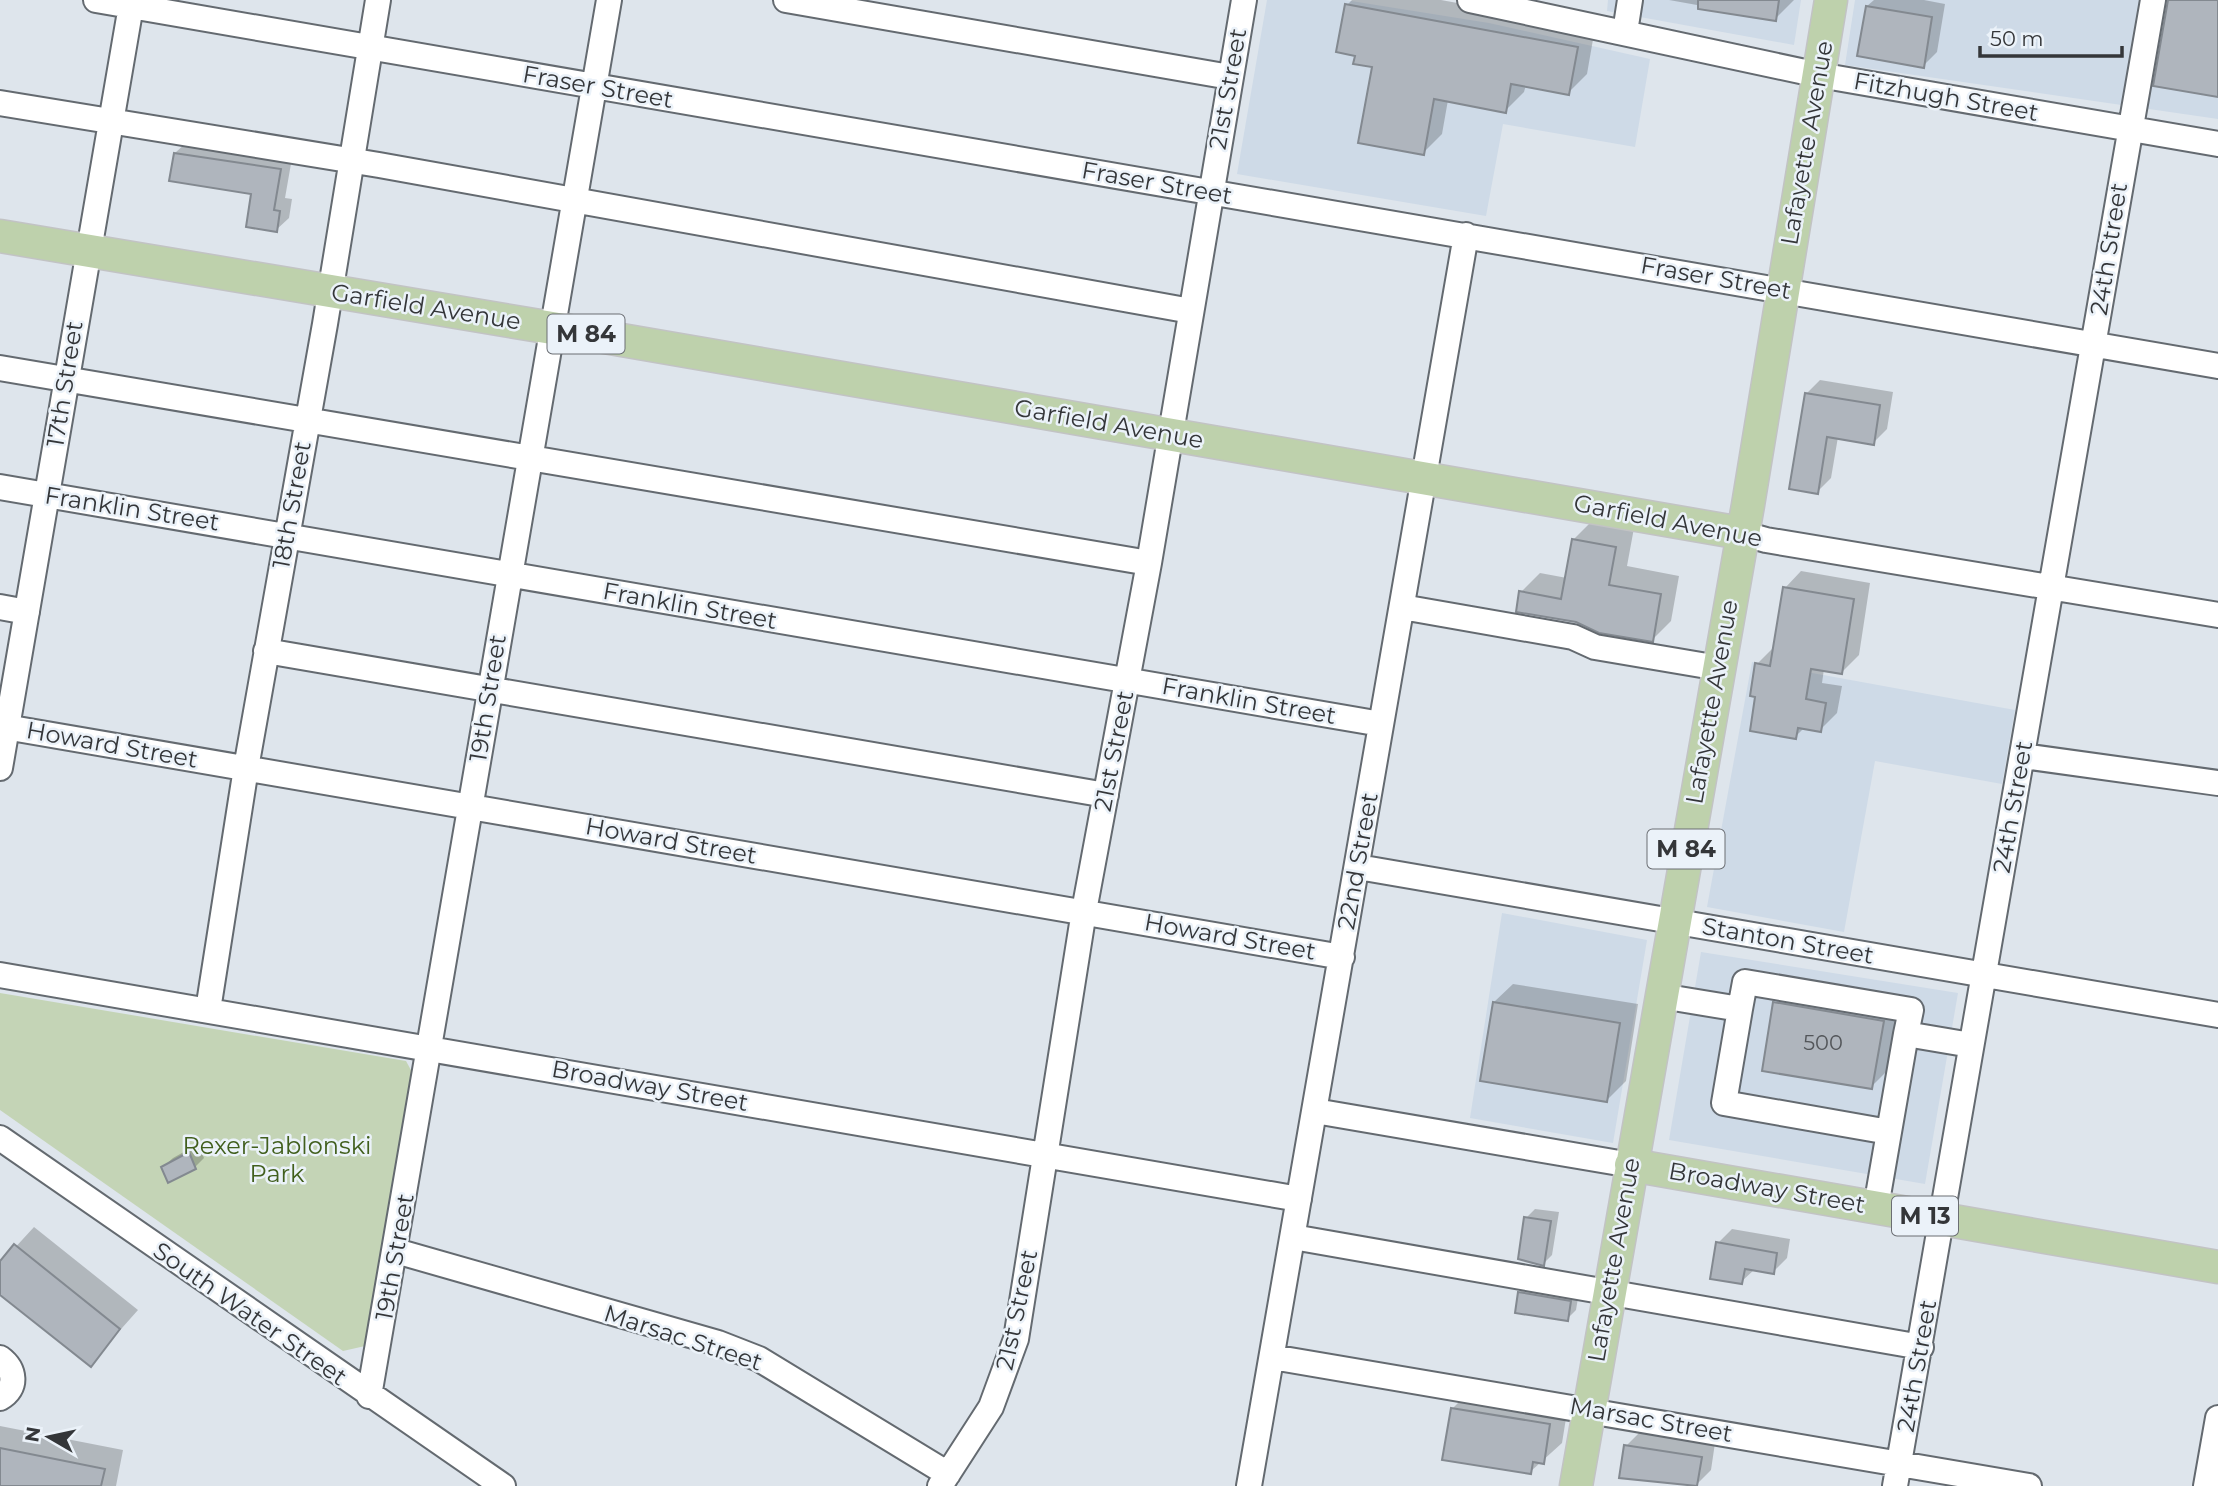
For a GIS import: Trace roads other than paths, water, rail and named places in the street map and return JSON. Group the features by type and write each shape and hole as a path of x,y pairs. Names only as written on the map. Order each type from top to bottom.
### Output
{"main road":[{"name":"Lafayette Avenue","path":"1576,1486 1719,668 1831,0"},
{"name":"Garfield Avenue","path":"0,236 552,328 1741,533"},
{"name":"Broadway Street","path":"1631,1164 2218,1267"}],"street":[{"name":"Fraser Street","path":"96,0 131,3 370,49 2218,366"},
{"name":"18th Street","path":"208,1010 246,768 330,292 378,0"},
{"name":"19th Street","path":"369,1396 609,0"},
{"path":"786,0 1230,77"},
{"name":"21st Street","path":"944,1480 991,1407 1010,1362 1016,1339 1084,912 1149,563 1209,192 1244,0"},
{"name":"Fitzhugh Street","path":"1471,0 1505,3 1819,75 2218,144"},
{"path":"1625,32 1630,0"},
{"name":"24th Street","path":"1897,1475 2153,0"},
{"name":"17th Street","path":"0,768 3,727 48,495 65,381 131,3"},
{"path":"0,103 575,199 1191,311"},
{"name":"22nd Street","path":"1249,1486 1466,235"},
{"path":"0,369 1149,563"},
{"name":"Franklin Street","path":"0,487 1381,724"},
{"name":"Garfield Avenue","path":"1741,533 1766,540 2218,615"},
{"path":"0,607 27,612"},
{"path":"1402,607 1573,638 1595,648 1719,668"},
{"path":"266,651 1106,795"},
{"name":"Howard Street","path":"3,727 1342,957"},
{"path":"2023,756 2218,783"},
{"name":"Stanton Street","path":"1358,867 2218,1014"},
{"name":"Broadway Street","path":"0,975 430,1047 1299,1199"},
{"path":"1876,1207 1911,1010 1745,982 1724,1103 1889,1132"},
{"path":"1661,996 1740,1009"},
{"path":"1906,1034 1971,1045"},
{"name":"Broadway Street","path":"1315,1111 1631,1164"},
{"name":"South Water Street","path":"0,1138 369,1396 503,1486"},
{"path":"1293,1237 1921,1347"},
{"name":"Marsac Street","path":"396,1251 718,1343 759,1359 944,1480"},
{"name":"Marsac Street","path":"1272,1357 1588,1409 1897,1475 2029,1486"},
{"path":"0,1358 9,1364 13,1374 8,1394 0,1398"},
{"path":"2206,1486 2218,1418"}],"park label":[{"name":"Rexer-Jablonski Park","path":"277,1160"}]}
